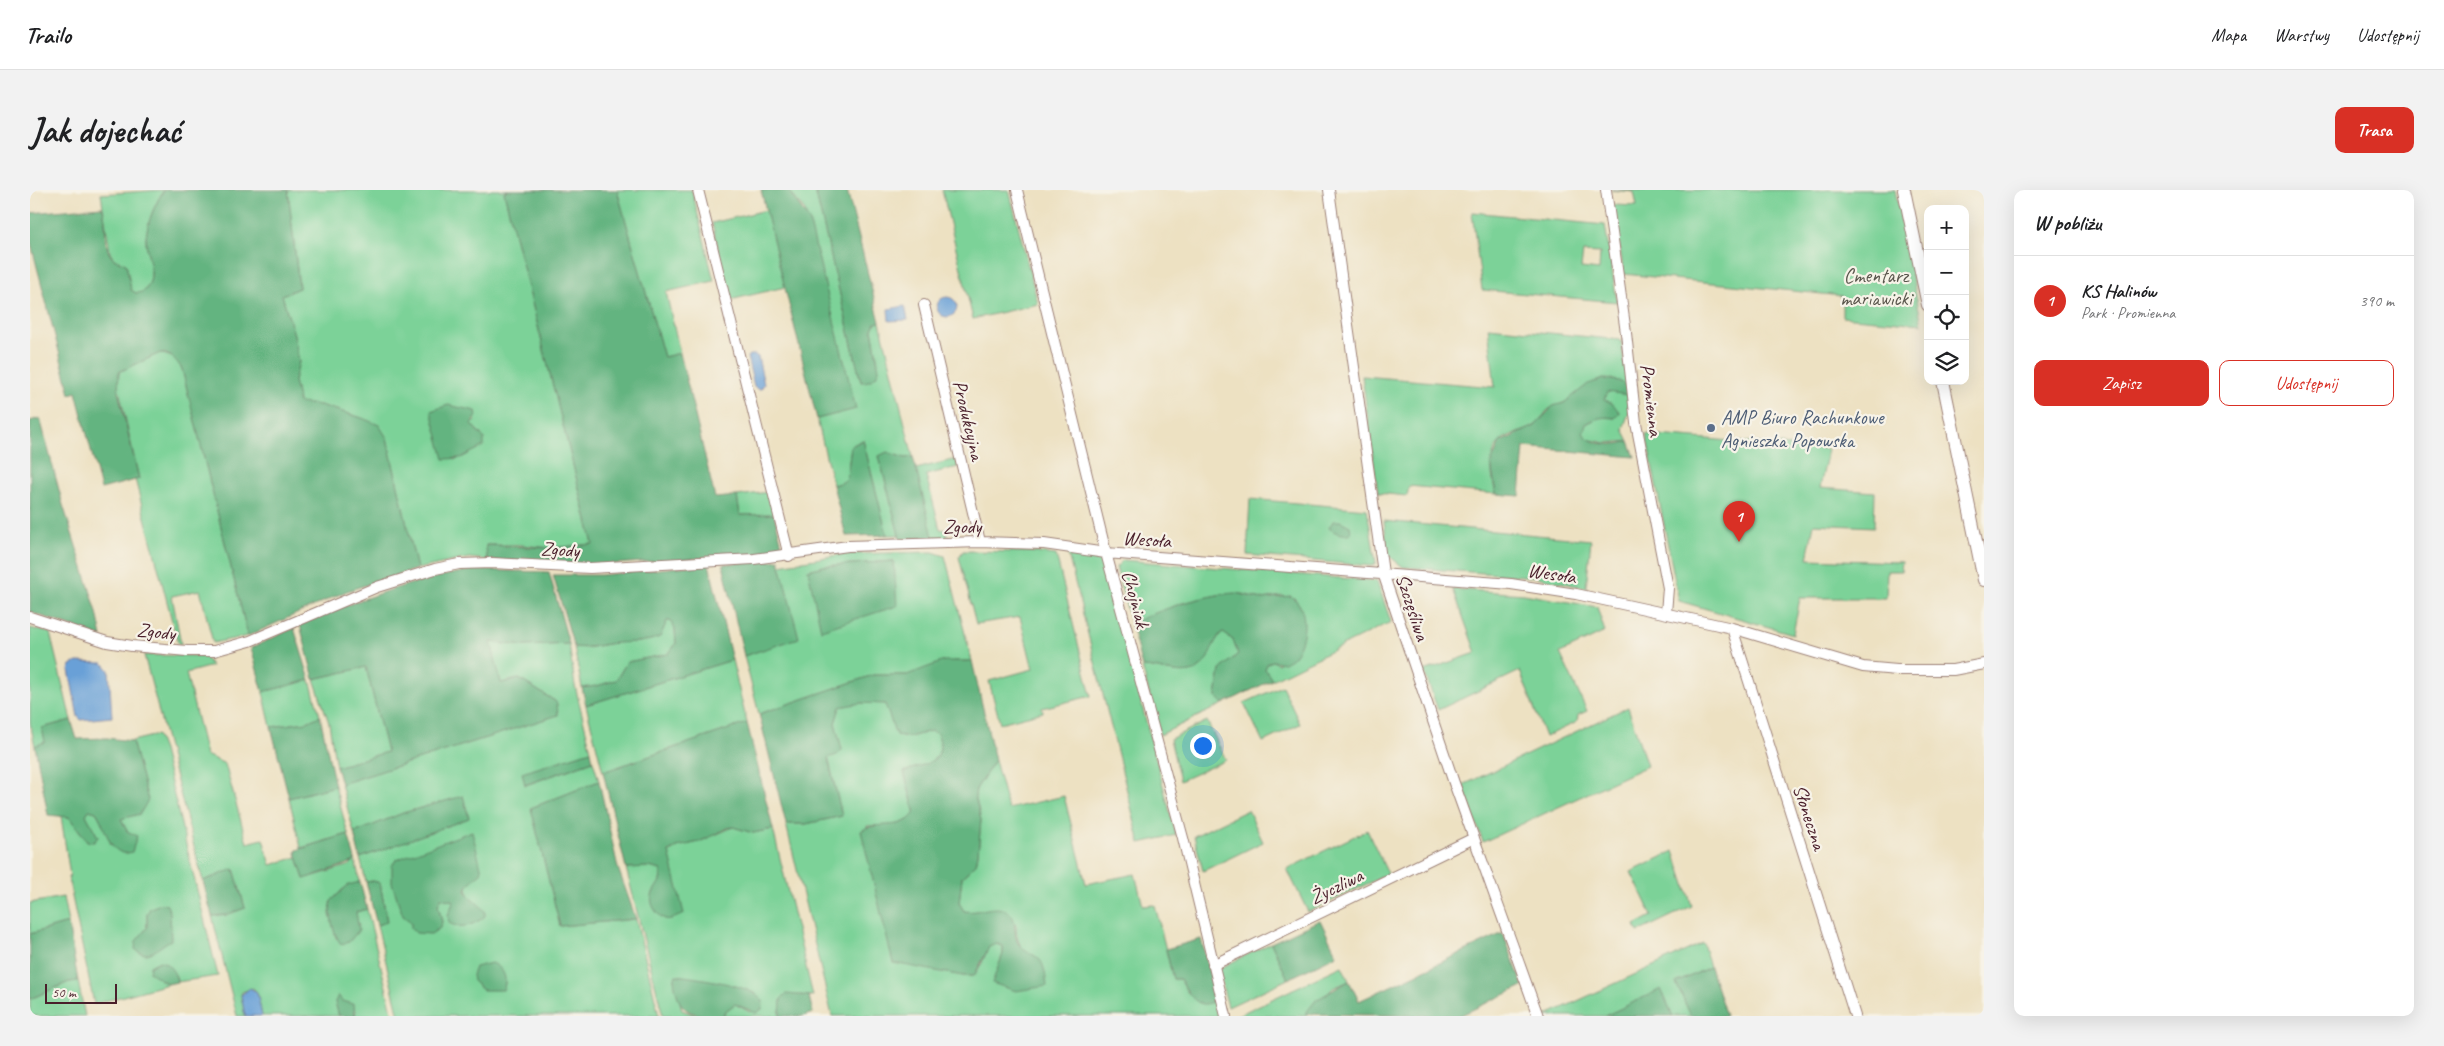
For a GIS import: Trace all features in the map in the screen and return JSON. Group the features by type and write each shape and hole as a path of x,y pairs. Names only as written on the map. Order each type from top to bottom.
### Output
{"street":[{"path":"698,190 789,556"},
{"name":"Chojniak","path":"1016,190 1106,553 1183,838 1226,1016"},
{"name":"Szczęśliwa","path":"1329,190 1382,573 1538,1016"},
{"name":"Promienna","path":"1606,190 1626,333 1636,424 1668,588 1666,613"},
{"path":"1904,190 1926,295"},
{"name":"Produkcyjna","path":"924,305 980,542"},
{"path":"1944,385 1984,580"},
{"name":"Zgody","path":"30,617 107,642 132,646 214,651 250,641 376,587 435,569 459,564 493,563 590,568 789,556 848,546 980,542 1044,544 1106,553"},
{"name":"Wesoła","path":"1106,553 1510,584 1576,594 1732,628 1863,667 1897,670 1953,670 1984,664"},
{"name":"Słoneczna","path":"1732,628 1855,1016"},
{"name":"Życzliwa","path":"1213,965 1474,838"}],"green space":[{"path":"164,190 148,224 146,244 151,273 150,280 143,292 136,293 131,290 126,264 114,259 110,253 101,194"},
{"path":"164,190 288,190 299,288 282,295 294,335 299,362 294,381 299,403 320,405 379,425 387,438 417,569 347,591 248,636 182,369 168,355 160,353 119,372 118,391 139,479 101,489 76,392 70,394 30,240 30,213 102,207 110,255 115,260 126,264 131,290 136,293 143,292 148,286 151,273 146,244 148,224"},
{"path":"288,190 508,190 504,192 593,544 552,548 521,545 486,545 487,560 469,558 417,569 387,438 362,418 320,405 299,404 294,381 299,362 294,335 282,295 299,288","holes":["476,411 475,421 471,424 481,434 483,446 454,460"]},
{"path":"508,190 617,190 664,357 680,353 715,498 737,496 740,515 774,514 783,549 775,553 599,565 487,560 486,545 552,548 593,544 504,192"},
{"path":"617,190 692,190 714,281 666,292 680,353 664,357"},
{"path":"761,190 788,190 809,220 856,409 817,419"},
{"path":"788,190 815,190 861,382 878,362 872,329 875,323 880,322 913,457 905,458 893,454 879,456 899,535 887,535 863,440 851,446 847,478 843,482 833,485 817,419 855,409 805,211"},
{"path":"815,190 847,190 880,322 875,323 872,329 879,370 874,378 867,381 861,382"},
{"path":"942,190 1009,190 1038,304 973,319"},
{"name":"Cmentarz mariawicki","path":"1611,190 1895,190 1922,324 1842,317 1842,296 1624,274 1613,205 1637,206 1634,192"},
{"path":"766,210 785,287 730,300 712,223"},
{"path":"1472,212 1605,225 1617,302 1482,290","holes":["1583,252 1600,253 1599,270 1581,268"]},
{"path":"1488,327 1621,340 1627,386 1608,379 1600,380 1571,399 1550,408 1536,425 1503,439 1496,448 1492,460 1492,474 1496,494 1409,486 1407,496 1378,493 1362,376 1495,387"},
{"path":"160,353 175,358 182,369 248,636 213,643 200,590 172,596 181,644 178,644 135,479 139,479 117,381 119,372"},
{"path":"1604,379 1619,381 1627,386 1628,395 1607,392 1604,400 1613,404 1620,413 1615,418 1603,417 1586,424 1583,433 1598,443 1617,444 1629,441 1635,457 1524,447 1520,496 1496,494 1491,463 1500,442 1535,426 1553,406 1564,403 1588,384"},
{"path":"1613,391 1628,395 1629,412 1623,429 1629,441 1606,443 1587,439 1583,433 1586,424 1600,417 1615,418 1613,404 1604,400 1607,392"},
{"path":"448,405 476,411 477,416 471,424 484,438 484,446 461,458 444,459 431,411"},
{"path":"40,418 63,505 97,612 102,637 30,612 30,421"},
{"path":"1646,434 1828,449 1820,488 1875,492 1874,527 1814,524 1807,559 1902,562 1901,571 1887,571 1886,598 1800,598 1793,634 1679,601"},
{"path":"863,440 887,535 846,536 833,485 843,482 847,478 851,446"},
{"path":"887,452 905,458 913,457 933,537 900,539 879,456"},
{"path":"956,459 958,467 926,475 940,529 947,530 947,539 933,539 916,469"},
{"path":"769,492 774,514 740,515 737,496"},
{"path":"1250,499 1367,509 1376,564 1371,566 1247,555"},
{"path":"1333,521 1340,521 1350,526 1351,533 1342,534 1331,530 1329,528"},
{"path":"1384,521 1591,540 1586,588 1537,577 1403,567 1388,555"},
{"path":"963,551 1031,552 1056,555 1091,696 1042,708 1043,712 1000,723 989,681 1033,669 1020,617 976,624 959,557"},
{"path":"933,552 945,556 972,661 954,661 907,675 873,675 759,714 744,656 798,637 780,565 844,554","holes":["894,561 808,570 824,566"]},
{"path":"1068,554 1100,560 1106,569 1176,835 1140,843"},
{"path":"780,560 799,638 744,656 723,564"},
{"path":"1123,560 1377,581 1391,622 1272,680 1265,669 1267,664 1272,661 1279,664 1303,619 1300,606 1294,598 1282,596 1262,599 1243,594 1222,594 1182,603 1131,624 1116,567"},
{"path":"894,561 897,606 821,630 808,570 824,566"},
{"path":"709,564 732,660 586,705 582,688 616,680 627,662 668,654 676,644 675,629 670,621 667,621 660,637 654,639 590,647 574,647 553,575 601,575"},
{"path":"472,570 549,572 569,644 524,646 491,642 501,683 519,679 555,701 558,715 341,784 336,767 387,752 366,667 314,679 300,625 342,607 405,585"},
{"path":"1453,589 1524,594 1597,607 1605,632 1560,653 1587,711 1578,715 1577,722 1545,737 1520,671 1438,710 1424,671 1476,653"},
{"path":"1235,593 1262,599 1290,596 1301,607 1304,624 1298,650 1291,659 1284,663 1272,661 1267,664 1265,669 1272,680 1223,704 1216,697 1220,670 1238,654 1233,640 1222,632 1207,659 1201,667 1194,671 1186,673 1142,667 1131,624 1182,604"},
{"path":"667,621 670,621 675,629 676,644 668,654 627,662 616,680 582,688 574,647 587,648 618,642 640,642 662,631"},
{"path":"30,628 50,633 71,720 42,728 46,743 35,746 30,722"},
{"path":"294,628 310,680 263,692 251,648"},
{"path":"1222,632 1233,640 1238,654 1220,670 1216,697 1223,704 1160,735 1142,667 1186,673 1194,671 1201,667 1207,659 1210,649"},
{"path":"490,642 524,646 569,644 575,686 591,751 523,773 526,785 593,761 599,781 531,808 560,926 636,919 659,1016 399,1016 377,925 387,921 380,883 366,882 360,858 469,818 463,796 403,813 354,833 341,784 558,715 555,701 519,679 501,683","holes":["392,883 467,885 468,896 485,911 448,915 454,901 441,898 438,905 442,922 401,907","473,981 505,982 504,988 480,988"]},
{"path":"144,655 204,656 212,666 186,673 206,755 225,764 247,843 263,839 271,865 297,857 304,879 350,865 355,859 360,882 343,889 331,901 330,914 336,938 349,942 359,925 355,916 356,912 367,909 393,1016 355,1016 356,1010 342,1001 335,1002 339,1016 262,1016 257,992 253,988 242,992 245,1016 237,1016 212,916 226,915 245,908 234,869 203,881"},
{"path":"732,660 747,723 603,772 586,705"},
{"path":"944,661 972,661 995,760 976,789 975,796 981,820 978,854 976,864 962,877 959,903 964,911 969,912 1001,908 1010,913 1020,946 1040,960 1044,969 1047,986 1016,991 992,983 1003,954 1003,946 997,944 989,947 974,976 963,976 893,963 861,831 874,826 904,822 915,812 904,772 926,764 937,756 940,744 938,734 931,731 910,737 896,735 885,704 861,703 840,707 835,723 842,750 837,755 828,758 842,816 806,824 786,824 759,714 873,675 907,675"},
{"path":"366,667 387,752 336,767 329,723 314,679"},
{"path":"310,680 320,716 307,722 271,727 263,692"},
{"path":"1282,686 1300,724 1263,742 1244,703"},
{"path":"875,702 886,704 896,735 910,737 931,731 938,734 940,744 937,756 932,760 904,772 915,813 911,818 894,825 867,826 893,962 963,976 974,976 989,946 997,944 1003,946 1003,954 996,974 1035,956 1022,948 1017,935 1016,925 994,909 971,913 964,911 959,903 962,877 976,864 978,854 981,820 975,796 976,789 995,760 1008,809 1064,796 1086,884 1135,874 1143,906 1155,905 1173,979 1180,979 1187,992 1213,1001 1216,999 1220,1016 832,1016 786,824 806,824 842,816 828,757 842,750 835,723 840,707 849,704"},
{"path":"1628,707 1647,766 1483,842 1463,785"},
{"path":"320,716 335,786 289,798 271,727 307,722"},
{"path":"71,720 77,739 107,738 132,741 148,800 140,814 121,819 127,831 137,836 132,852 124,853 118,851 113,846 96,812 89,810 86,815 98,837 94,842 87,841 69,817 48,815 35,746 45,742 42,728"},
{"path":"1207,721 1226,760 1180,781 1170,739"},
{"path":"747,723 773,829 753,833 733,827 728,828 699,842 677,847 669,852 684,914 672,919 665,919 654,909 651,899 660,881 661,870 649,867 626,868 603,772"},
{"path":"157,735 163,750 218,976 177,982 176,976 160,961 150,966 162,981 168,984 94,1004 68,877 70,876 61,816 69,817 87,841 98,837 86,815 89,810 96,812 105,827 111,845 137,837 127,831 121,819 148,800 132,741","holes":["170,913 169,937 155,950 136,942 147,928 147,914"]},
{"path":"591,751 593,761 525,785 522,773"},
{"path":"599,781 618,868 636,919 560,926 531,808"},
{"path":"335,786 348,834 301,848 289,798"},
{"path":"463,796 469,818 360,858 354,833 403,813"},
{"path":"1248,810 1263,842 1203,871 1194,836"},
{"path":"733,827 753,833 773,829 813,996 800,995 780,1009 780,1016 724,1016 724,1012 735,1004 750,1012 756,994 730,985 676,975 674,980 682,1010 697,1016 663,1016 626,868 649,867 661,870 660,884 652,894 683,913 669,853 677,847 699,842"},
{"path":"1367,830 1388,874 1308,912 1287,869"},
{"path":"472,831 482,872 466,889 469,895 485,911 485,916 468,926 458,926 449,923 448,915 454,901 441,898 438,905 442,922 440,928 431,934 416,933 411,928 411,922 403,916 392,883 392,865 396,860"},
{"path":"348,834 355,859 353,862 304,879 296,853 297,850"},
{"path":"1674,851 1692,906 1638,932 1635,925 1652,916 1631,872"},
{"path":"234,869 245,908 226,915 212,916 203,881"},
{"path":"360,882 367,909 356,912 359,930 349,942 341,944 332,924 331,901 348,885"},
{"path":"366,882 380,883 387,922 377,925"},
{"path":"63,897 68,923 30,934 30,903"},
{"path":"161,904 167,905 170,913 171,940 153,952 140,953 135,949 136,941 147,928 147,914 150,908"},
{"path":"1320,920 1337,955 1288,979 1271,943"},
{"path":"68,923 78,981 69,982 30,999 30,934"},
{"path":"1503,933 1523,986 1459,1016 1305,1014 1316,1000 1349,981 1359,1001"},
{"path":"1201,939 1216,999 1204,1004 1194,1000 1180,979 1173,979 1166,949"},
{"path":"1271,943 1288,979 1228,1007 1218,969"},
{"path":"1703,943 1710,967 1676,983 1691,1016 1673,1016 1661,990 1605,1016 1545,1016"},
{"path":"160,961 172,969 177,982 168,984 149,972 150,966"},
{"path":"492,963 504,974 503,990 483,990 473,981 472,975 475,967"},
{"path":"1342,966 1349,981 1333,988 1306,1016 1236,1016"},
{"path":"1710,967 1726,1016 1691,1016 1676,983"},
{"path":"676,975 710,980 748,990 763,1001 762,1009 756,1013 735,1004 724,1012 724,1016 700,1015 688,1011 683,1007 677,994"},
{"path":"78,981 85,1016 30,1016 30,999 69,982"},
{"path":"1661,989 1673,1016 1605,1016"},
{"path":"786,994 809,996 813,1013 803,1016 780,1016 781,999"},
{"path":"338,995 342,1001 354,1004 355,1016 339,1016 335,1002"}],"water":[{"path":"947,297 954,300 957,307 954,314 947,317 940,314 937,307 940,300"},
{"path":"905,306 908,320 889,321 888,309"},
{"path":"749,355 758,357 764,384 761,389 757,389 754,386 747,357"},
{"path":"77,662 103,663 109,670 112,717 81,720 78,717 69,670 71,665"},
{"path":"250,988 257,992 262,1016 245,1016 241,995"}],"place":[{"name":"AMP Biuro Rachunkowe Agnieszka Popowska","path":"1711,428"},
{"name":"KS Halinów","path":"1739,542"}]}
